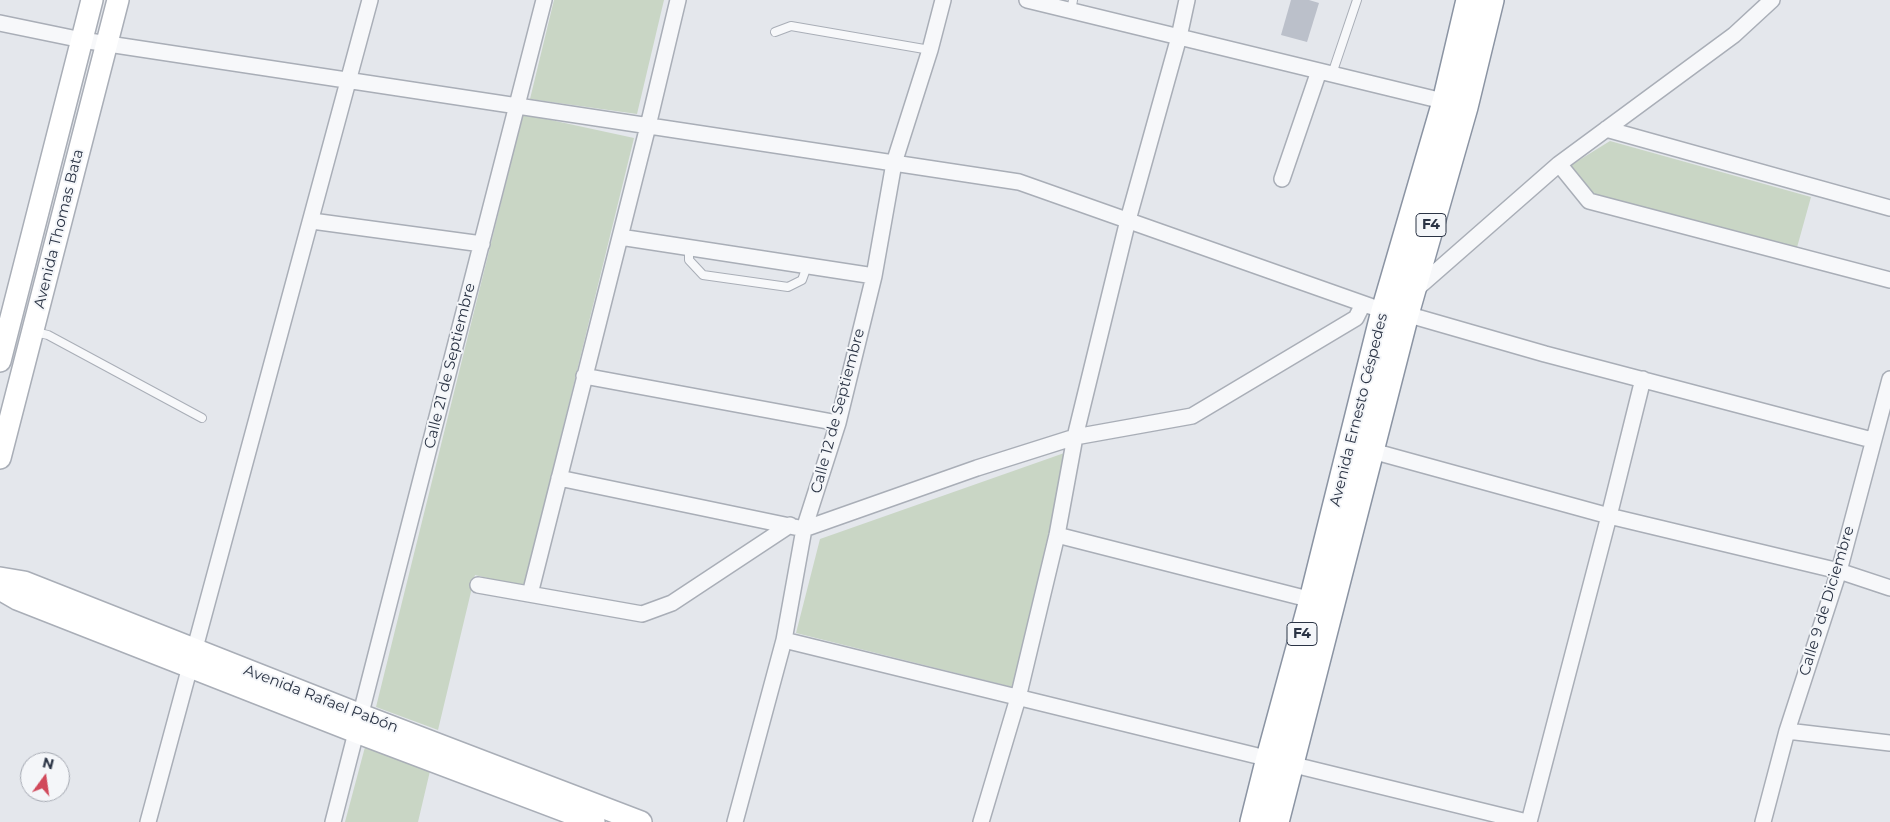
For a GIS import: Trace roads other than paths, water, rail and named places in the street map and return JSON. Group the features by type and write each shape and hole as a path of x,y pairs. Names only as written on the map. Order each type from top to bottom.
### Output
{"highway":[{"name":"Avenida Ernesto Céspedes","path":"1455,104 1469,0"},
{"name":"Avenida Ernesto Céspedes","path":"1253,822 1280,761 1360,448 1391,306 1455,104 1491,0"},
{"name":"Avenida Ernesto Céspedes","path":"1276,822 1280,761 1312,600 1360,448"}],"main road":[{"name":"Avenida Thomas Bata","path":"0,361 4,325 92,0"},
{"name":"Avenida Thomas Bata","path":"0,458 118,0"},
{"name":"Avenida Rafael Pabón","path":"0,578 24,582 193,658 359,724 594,822"},
{"name":"Avenida Rafael Pabón","path":"0,589 17,599 193,658"},
{"name":"Avenida Rafael Pabón","path":"359,724 641,822"}],"street":[{"path":"148,822 312,221 370,0"},
{"name":"Calle 21 de Septiembre","path":"334,822 544,0"},
{"path":"530,594 678,0"},
{"name":"Calle 12 de Septiembre","path":"734,822 784,640 797,527 838,423 874,276 894,163 930,50 943,0"},
{"path":"1027,0 1072,5 1179,37 1455,104"},
{"path":"981,822 1018,698 1057,535 1074,437 1128,220 1179,37 1187,0"},
{"path":"478,585 642,614 672,603 797,527 1074,437 1192,416 1356,318 1391,306 1559,164 1734,35 1772,0"},
{"path":"0,23 107,44 1019,182 1128,220 1545,354 1872,440"},
{"path":"1282,179 1326,73"},
{"path":"1606,129 1890,208"},
{"path":"1559,164 1589,201 1890,280"},
{"path":"312,221 482,244"},
{"path":"620,237 874,276"},
{"path":"584,376 838,423"},
{"path":"784,640 1528,822 1609,516 1643,379"},
{"name":"Calle 9 de Diciembre","path":"1763,822 1786,731 1839,571 1872,440 1890,379"},
{"path":"1360,448 1609,516 1839,571 1890,588"},
{"path":"559,478 797,527"},
{"path":"1057,535 1312,600"},
{"path":"1786,731 1890,743"}],"lane":[{"path":"1326,73 1357,0"},
{"path":"775,32 791,26 930,50"},
{"path":"689,248 689,260 703,275 788,287 802,280 807,266"},
{"path":"33,331 48,336 202,418"}]}
